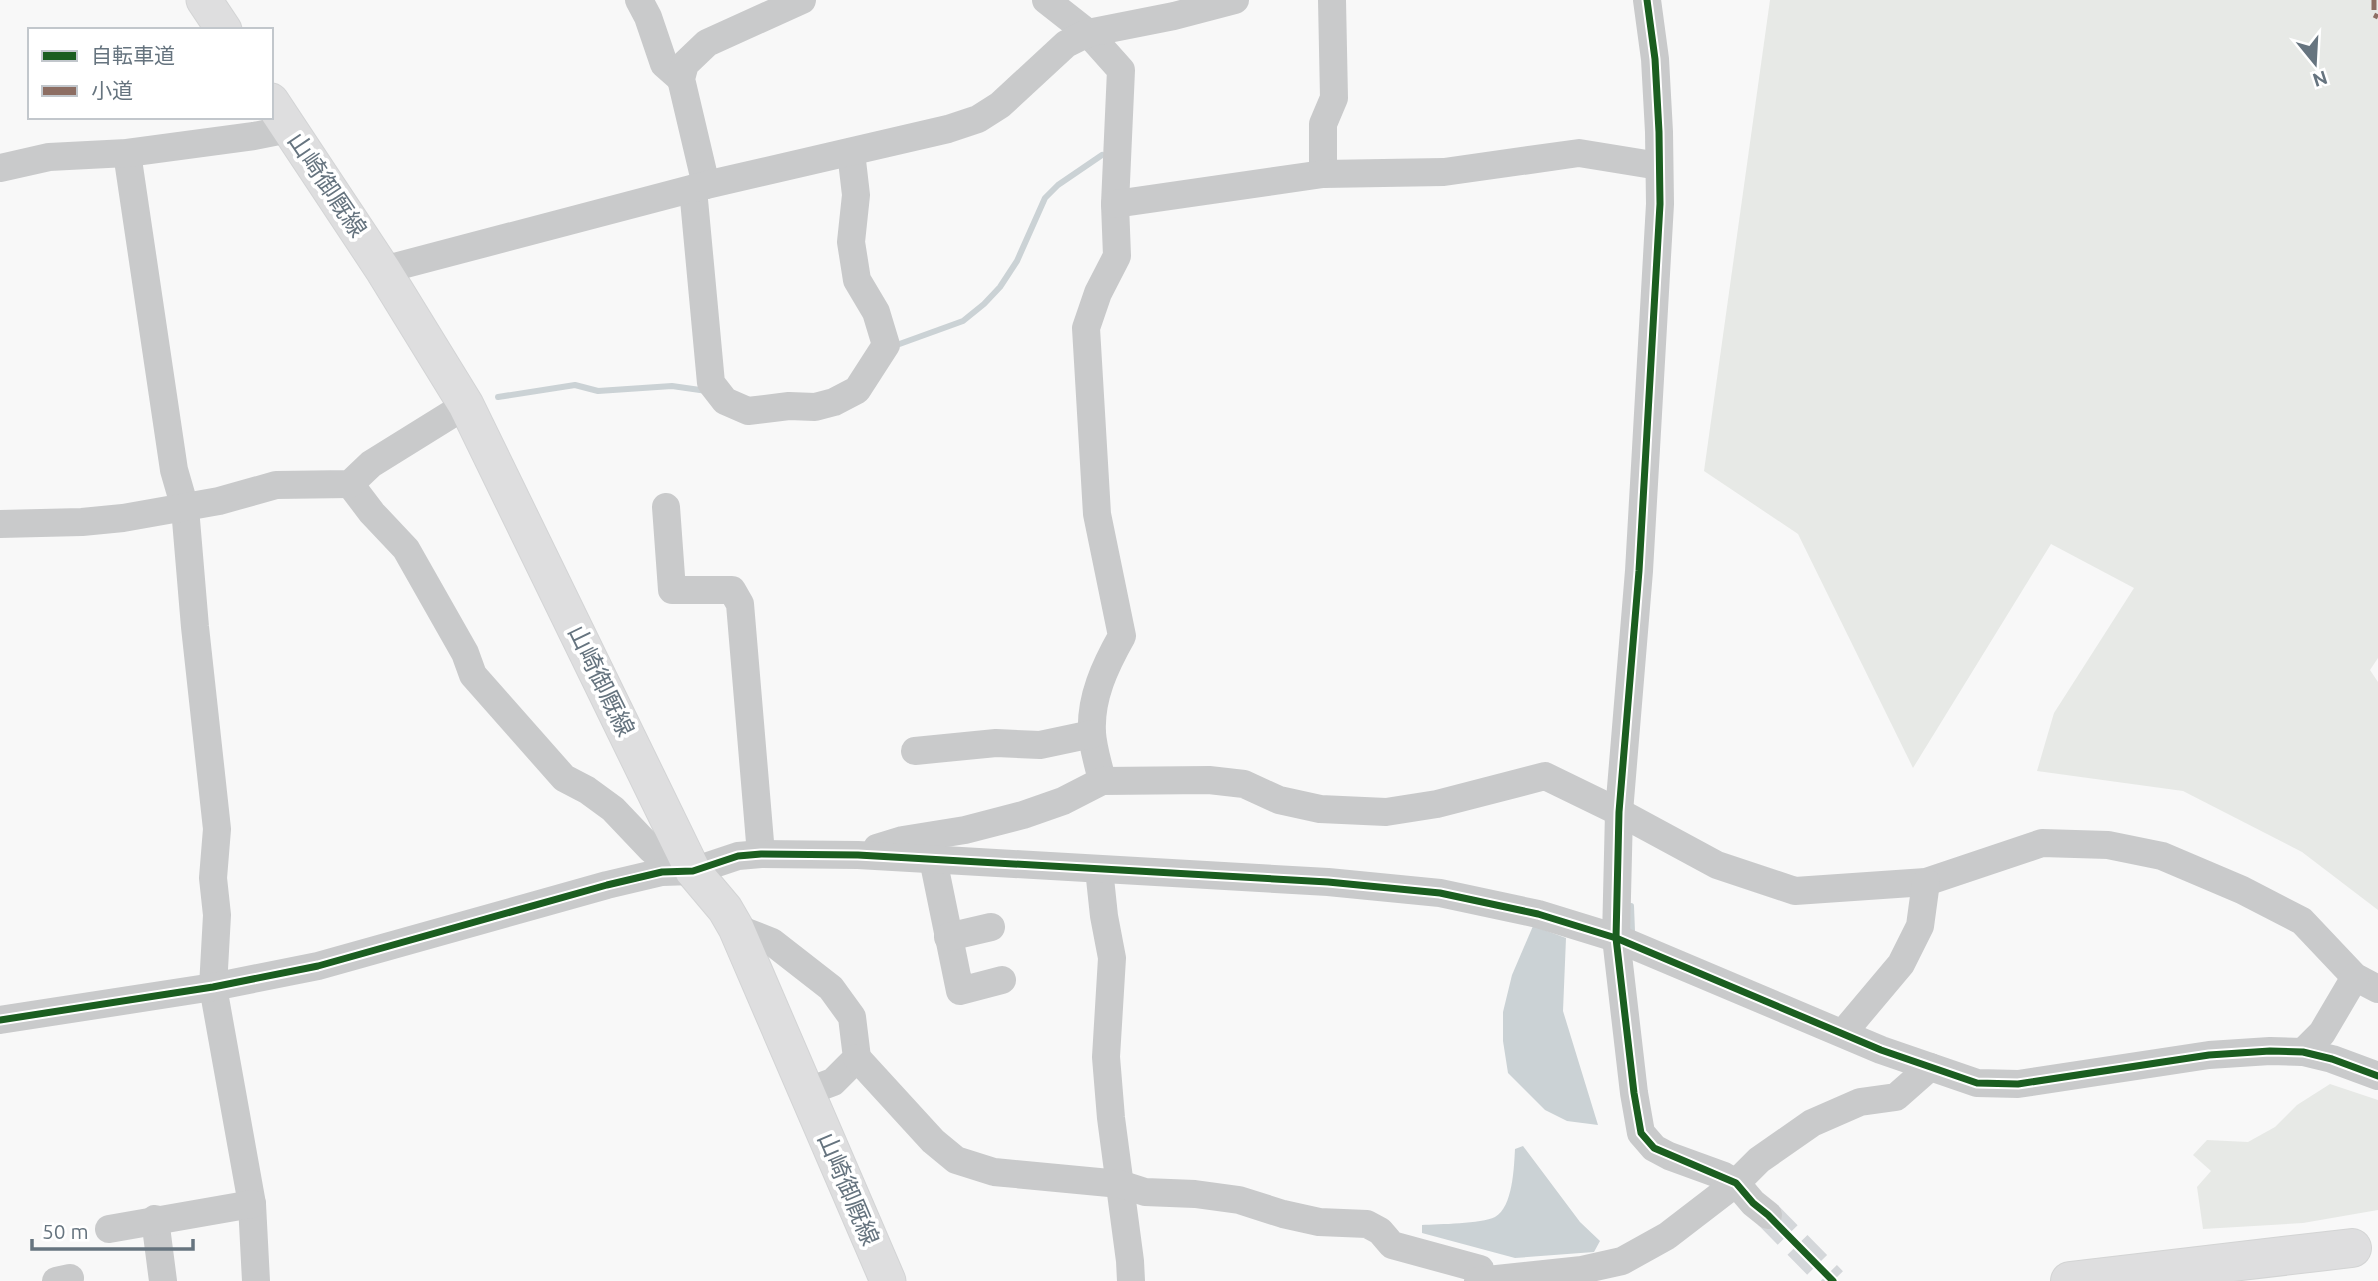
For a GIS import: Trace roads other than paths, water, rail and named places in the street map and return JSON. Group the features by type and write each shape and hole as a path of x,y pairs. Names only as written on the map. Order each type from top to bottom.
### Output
{"highway":[{"path":"2070,1281 2365,1245"},
{"path":"2185,1281 2365,1245"}],"main road":[{"path":"204,0 223,28"},
{"name":"山崎御厩線","path":"280,115 383,270 466,405 685,871 725,909 736,928 888,1281"}],"street":[{"path":"639,0 648,17 664,64 681,79"},
{"path":"802,0 706,43 685,64 681,79 699,187 718,392 748,411 789,406 815,408 834,402 857,390 886,345 876,312 857,280 851,242 856,195 851,152"},
{"path":"1046,0 1088,33 1121,70 1115,204 1116,256 1098,293 1086,328 1097,514 1122,636 1109,658 1094,698 1092,734 1102,781"},
{"path":"383,270 699,187 948,129 978,118 1000,105 1066,44 1088,33 1174,16 1235,0"},
{"path":"1323,174 1324,124 1334,98 1332,0"},
{"path":"1647,0 1655,59 1660,204 1639,571 1619,812 1616,939 1641,1133 1654,1148 1669,1156 1736,1183 1753,1203 1768,1215"},
{"path":"0,168 49,157 127,153 254,136 280,115"},
{"path":"127,153 174,470 182,499 217,829 213,878 216,915 213,987 253,1204 250,1280"},
{"path":"1115,204 1323,174 1444,172 1579,153 1659,166"},
{"path":"0,524 82,522 182,499 219,501 276,485 350,484 371,464 466,405"},
{"path":"350,484 372,513 406,549 465,653 474,675 564,778 587,790 613,809 651,849 685,871"},
{"path":"666,507 673,590 732,590 740,604 761,853"},
{"path":"915,751 996,743 1040,745 1092,734"},
{"path":"858,855 903,840 965,830 1023,815 1063,801 1102,781 1209,780 1244,783 1279,800 1320,809 1386,811 1437,804 1545,776 1717,865 1795,891 1926,882 2042,843 2108,845 2162,856 2242,890 2302,921 2366,983 2303,1052"},
{"path":"0,1020 213,987 318,966 607,885 662,872 685,871 738,856 761,853 858,855 1328,883 1440,893 1538,914 1616,939 1881,1050 1977,1083 2018,1084 2209,1055 2270,1051 2303,1052 2332,1059 2378,1076"},
{"path":"933,859 960,991 1002,979"},
{"path":"1099,869 1111,958 1106,1056 1131,1281"},
{"path":"1843,1033 1901,964 1920,926 1926,882"},
{"path":"947,937 991,927"},
{"path":"736,928 772,942 831,988 852,1017 857,1059 933,1141 956,1160 993,1172 1120,1184 1145,1192 1195,1194 1239,1200 1318,1222 1367,1224 1380,1231 1392,1245 1480,1269 1480,1281 1583,1270 1622,1261 1667,1236 1736,1183 1759,1160 1812,1123 1860,1102 1896,1097 1930,1067"},
{"path":"806,1092 833,1082 857,1059"},
{"path":"109,1229 253,1204"},
{"path":"155,1219 163,1281"}],"waterway":[{"path":"894,346 963,321 984,304 1000,287 1017,261 1045,198 1058,185 1102,155"},
{"path":"498,397 575,385 598,391 672,386 707,391"},
{"path":"1631,906 1632,931"}],"tunnel":[{"path":"1768,1215 1833,1281"}]}
